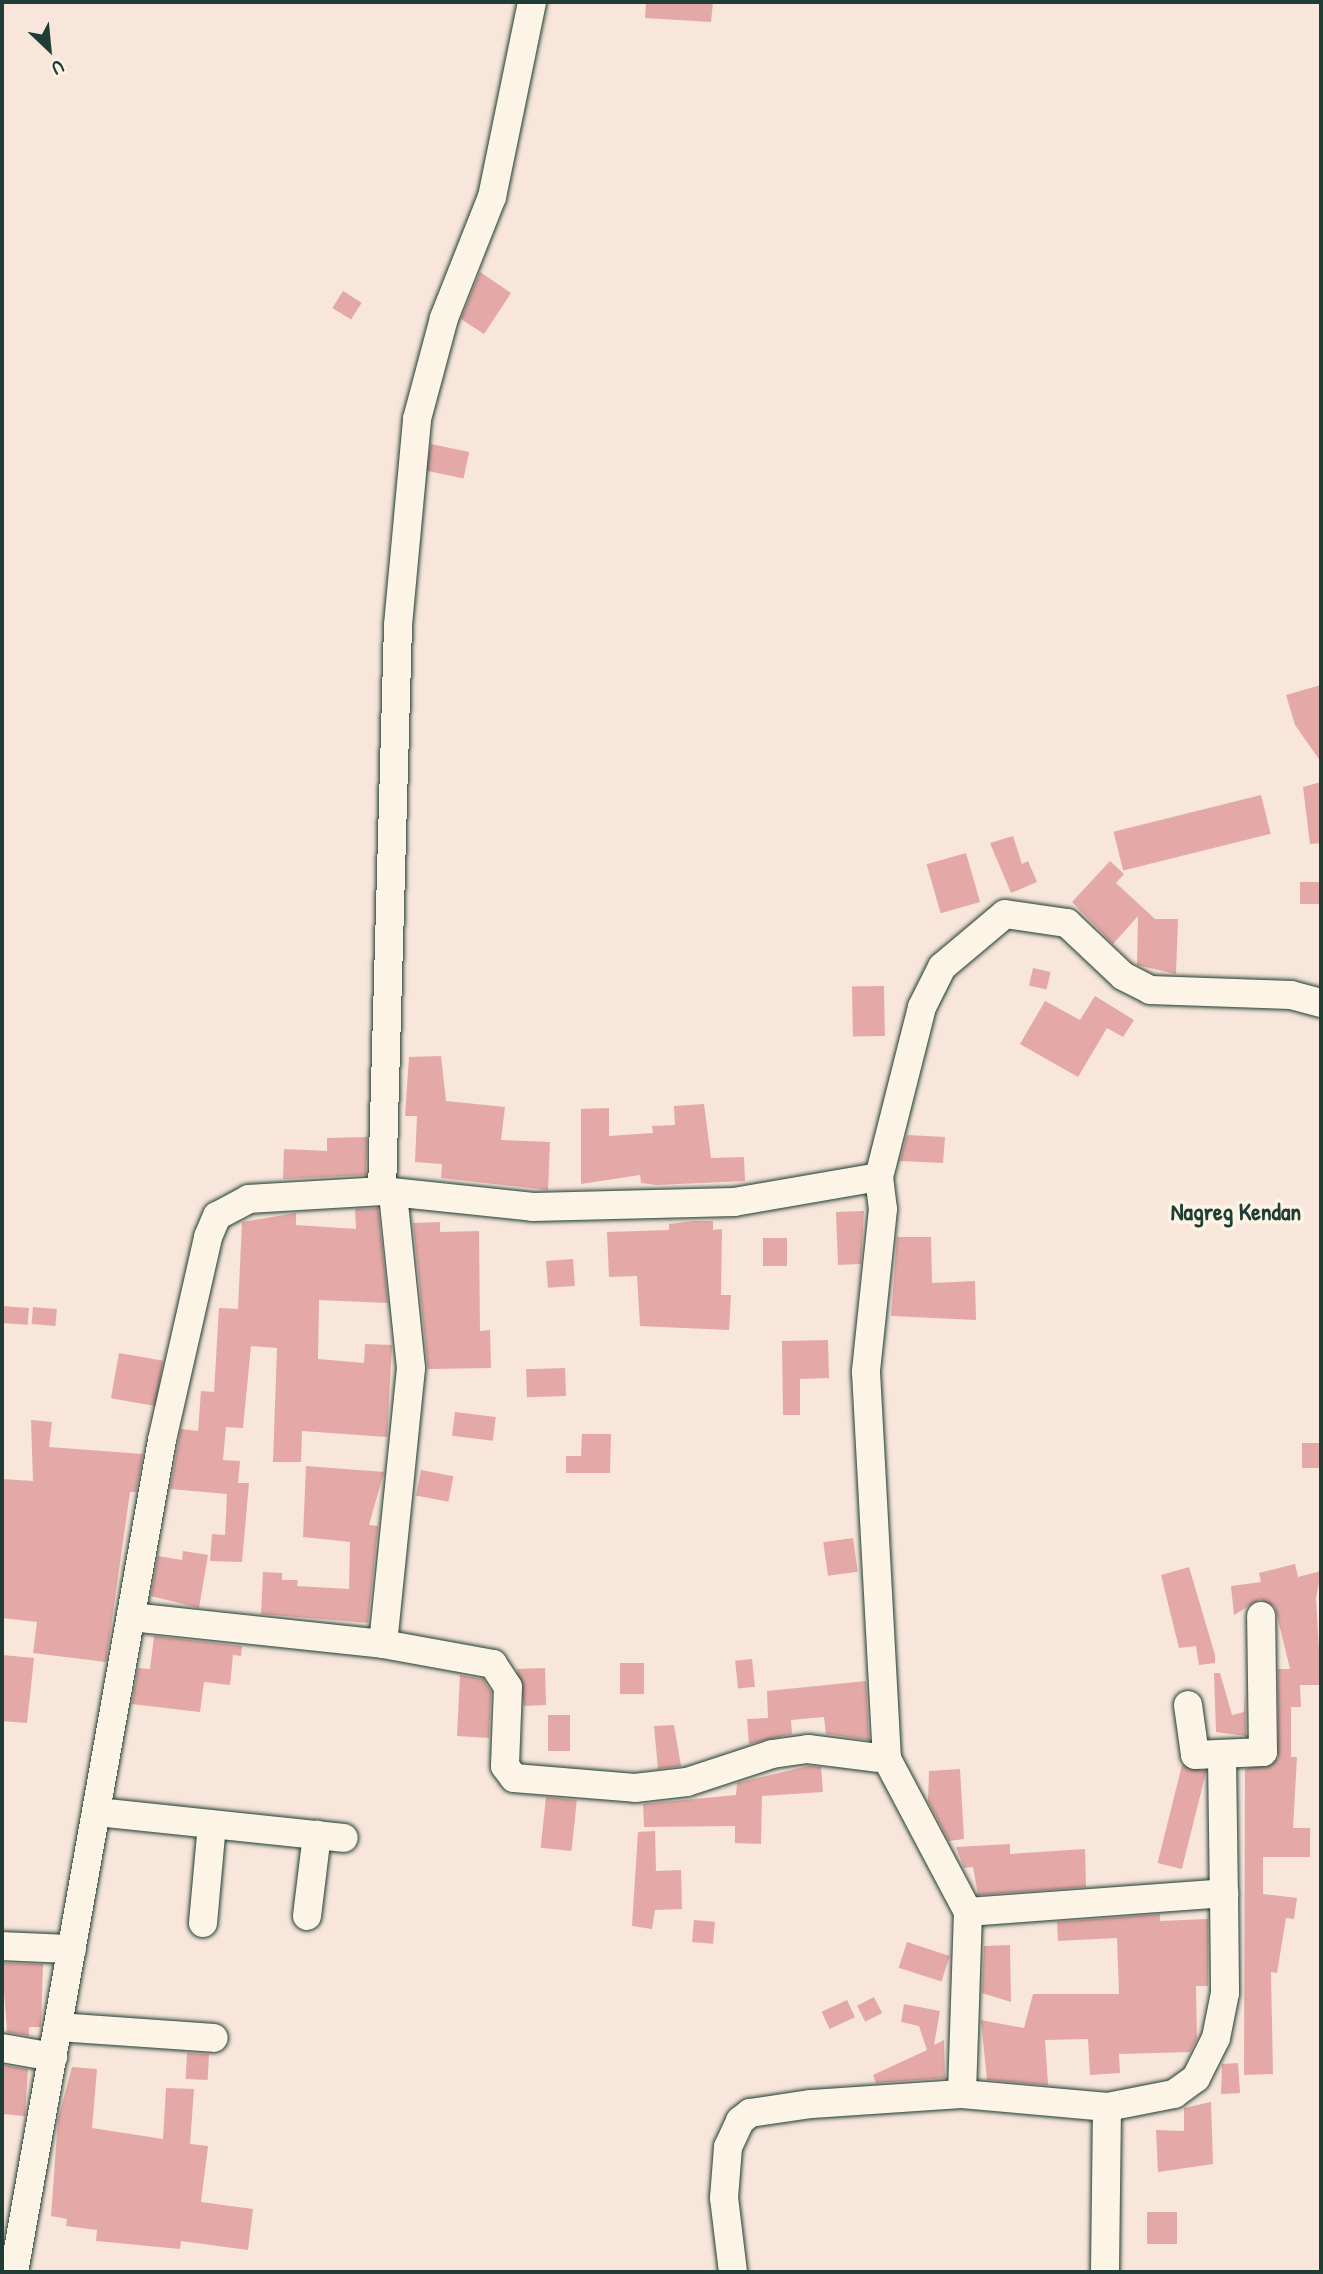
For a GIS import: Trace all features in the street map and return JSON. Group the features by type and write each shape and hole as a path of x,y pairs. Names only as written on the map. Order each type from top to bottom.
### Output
{"street":[{"path":"383,1644 411,1368 388,1192 398,625 416,419 444,318 492,197 532,2"},
{"path":"961,2094 968,1912 887,1759 866,1373 883,1209 879,1177 922,1007 942,967 1005,914 1067,923 1123,976 1150,989 1291,995 1321,1003"},
{"path":"14,2272 12,2222 53,2057 162,1440 216,1216 249,1199 388,1192 533,1207 734,1202 879,1177"},
{"path":"1188,1705 1193,1753 1222,1757 1257,1756 1265,1746 1261,1616"},
{"path":"131,1617 383,1644 500,1668 508,1687 505,1766 514,1778 635,1788 687,1782 772,1754 808,1749 887,1759"},
{"path":"733,2272 724,2198 728,2147 740,2121 750,2113 811,2104 961,2094 1107,2108 1174,2094 1196,2078 1216,2038 1226,1993 1222,1757"},
{"path":"97,1812 330,1836 307,1916"},
{"path":"203,1923 212,1824"},
{"path":"968,1912 1224,1892"},
{"path":"2,1946 72,1949"},
{"path":"58,2027 214,2038"},
{"path":"2,2048 53,2057"},
{"path":"1105,2272 1107,2108"}],"building":[{"path":"646,2 713,2 711,22 645,18"},
{"path":"480,272 511,293 484,334 461,319"},
{"path":"343,291 362,303 351,320 332,308"},
{"path":"431,444 469,452 464,479 425,470"},
{"path":"1321,685 1321,762 1295,725 1286,695"},
{"path":"1321,782 1321,843 1310,844 1303,787"},
{"path":"1261,795 1271,834 1123,871 1114,832"},
{"path":"1013,836 1022,864 1028,861 1037,882 1011,893 990,843"},
{"path":"966,853 980,902 941,913 927,864"},
{"path":"1110,861 1124,874 1116,883 1155,919 1178,919 1176,974 1137,965 1138,916 1113,944 1072,902"},
{"path":"1300,882 1321,882 1321,904 1300,904"},
{"path":"1033,968 1051,972 1046,990 1029,986"},
{"path":"884,986 885,1036 853,1037 852,987"},
{"path":"1095,996 1134,1020 1123,1037 1107,1028 1078,1077 1020,1044 1045,1001 1080,1020"},
{"path":"441,1056 446,1101 505,1107 501,1140 550,1142 548,1190 441,1178 442,1164 415,1162 417,1116 405,1116 409,1057"},
{"path":"704,1104 711,1158 744,1157 745,1181 657,1185 641,1183 640,1175 581,1184 581,1109 609,1108 609,1136 653,1133 652,1126 675,1125 674,1106"},
{"path":"907,1135 945,1137 943,1163 900,1161"},
{"path":"367,1137 366,1175 283,1179 284,1149 327,1151 327,1138"},
{"path":"378,1208 388,1303 319,1300 318,1359 364,1363 365,1344 392,1345 387,1437 302,1431 301,1462 273,1462 277,1348 251,1346 243,1428 226,1427 223,1460 240,1461 238,1483 249,1483 242,1562 210,1561 212,1534 225,1535 227,1494 170,1489 181,1429 198,1431 201,1391 214,1392 219,1308 238,1309 242,1222 296,1213 296,1225 356,1229 355,1209"},
{"path":"864,1211 861,1264 838,1265 836,1212"},
{"path":"713,1221 713,1230 722,1229 721,1295 731,1295 729,1330 640,1326 637,1276 609,1277 607,1232 669,1230 669,1224"},
{"path":"440,1222 440,1232 479,1231 480,1331 490,1330 491,1368 428,1369 413,1223"},
{"path":"897,1237 931,1237 932,1283 975,1281 976,1320 891,1316"},
{"path":"763,1238 787,1238 787,1266 763,1266"},
{"path":"573,1259 575,1286 548,1288 546,1261"},
{"path":"2,1306 29,1308 28,1325 2,1323"},
{"path":"33,1307 57,1309 55,1326 32,1324"},
{"path":"828,1340 829,1378 800,1379 800,1415 783,1415 782,1341"},
{"path":"119,1353 163,1361 155,1406 111,1398"},
{"path":"565,1368 566,1396 527,1397 526,1369"},
{"path":"455,1412 496,1417 493,1441 452,1436"},
{"path":"31,1420 52,1422 49,1447 143,1454 136,1492 130,1492 106,1662 33,1653 37,1622 2,1618 2,1479 33,1481"},
{"path":"582,1434 611,1434 610,1473 566,1473 566,1456 581,1456"},
{"path":"1302,1443 1321,1443 1321,1468 1302,1468"},
{"path":"306,1466 384,1472 369,1525 378,1526 368,1623 261,1614 263,1572 282,1573 282,1580 298,1580 297,1586 349,1589 350,1542 303,1537"},
{"path":"421,1470 453,1476 448,1502 416,1496"},
{"path":"853,1538 858,1572 828,1576 823,1542"},
{"path":"183,1551 208,1555 199,1608 151,1596 158,1556 182,1560"},
{"path":"1295,1564 1298,1577 1321,1571 1316,1598 1321,1685 1300,1685 1301,1707 1291,1707 1291,1757 1297,1757 1293,1828 1310,1828 1310,1857 1263,1857 1263,1894 1297,1898 1294,1919 1286,1918 1277,1973 1271,1972 1273,2074 1244,2075 1245,1769 1278,1759 1278,1669 1290,1669 1275,1607 1260,1599 1234,1615 1231,1586 1261,1582 1259,1573"},
{"path":"1189,1567 1215,1663 1199,1665 1196,1646 1179,1648 1161,1575"},
{"path":"154,1636 242,1646 241,1656 233,1655 230,1685 204,1682 200,1712 132,1704 138,1668 150,1669"},
{"path":"2,1655 34,1658 27,1723 2,1721"},
{"path":"752,1659 755,1687 738,1689 735,1661"},
{"path":"620,1663 644,1663 644,1694 620,1694"},
{"path":"545,1668 546,1705 524,1706 517,1669"},
{"path":"1214,1673 1220,1673 1232,1715 1244,1712 1245,1691 1246,1736 1216,1732"},
{"path":"460,1675 483,1679 491,1692 489,1738 457,1736"},
{"path":"866,1681 869,1740 826,1734 824,1717 791,1720 792,1734 749,1744 747,1719 768,1718 767,1691"},
{"path":"548,1715 570,1715 570,1751 548,1751"},
{"path":"674,1725 681,1766 658,1769 654,1726"},
{"path":"1182,1765 1206,1771 1182,1869 1158,1863"},
{"path":"808,1766 821,1767 823,1792 762,1796 761,1844 735,1843 735,1826 644,1827 643,1804 736,1795 737,1783"},
{"path":"960,1769 964,1839 949,1841 928,1801 929,1771"},
{"path":"546,1797 577,1800 571,1851 541,1848"},
{"path":"655,1831 656,1871 681,1870 682,1909 655,1910 652,1929 632,1926 638,1832"},
{"path":"1010,1844 1010,1854 1085,1849 1086,1887 978,1895 973,1867 964,1868 956,1847"},
{"path":"1160,1914 1160,1921 1208,1919 1208,1986 1196,1986 1197,2038 1190,2052 1119,2054 1120,2073 1090,2075 1088,2039 1045,2040 1048,2085 987,2080 981,2020 1024,2028 1033,1994 1119,1994 1117,1938 1058,1941 1057,1922"},
{"path":"694,1920 715,1922 713,1944 692,1942"},
{"path":"907,1942 950,1956 941,1982 899,1968"},
{"path":"1010,1945 1011,2002 982,1993 984,1946"},
{"path":"2,1963 43,1964 41,2027 29,2027 29,2036 7,2032"},
{"path":"874,1997 882,2013 865,2022 857,2006"},
{"path":"847,2000 855,2017 830,2029 822,2012"},
{"path":"904,2004 940,2011 934,2045 944,2040 945,2078 876,2083 873,2075 927,2050 919,2026 901,2022"},
{"path":"187,2053 209,2054 208,2080 186,2079"},
{"path":"1238,2063 1240,2093 1221,2094 1222,2064"},
{"path":"2,2065 28,2069 25,2116 2,2114"},
{"path":"72,2067 97,2069 92,2128 163,2139 166,2088 194,2089 190,2144 208,2146 201,2202 253,2209 248,2250 181,2241 180,2249 96,2241 97,2230 66,2226 67,2219 51,2216 58,2119"},
{"path":"1211,2102 1213,2164 1158,2172 1156,2130 1184,2131 1184,2108"},
{"path":"1147,2212 1177,2212 1177,2244 1147,2244"}],"district":[{"name":"Nagreg Kendan","path":"1236,1212"}]}
